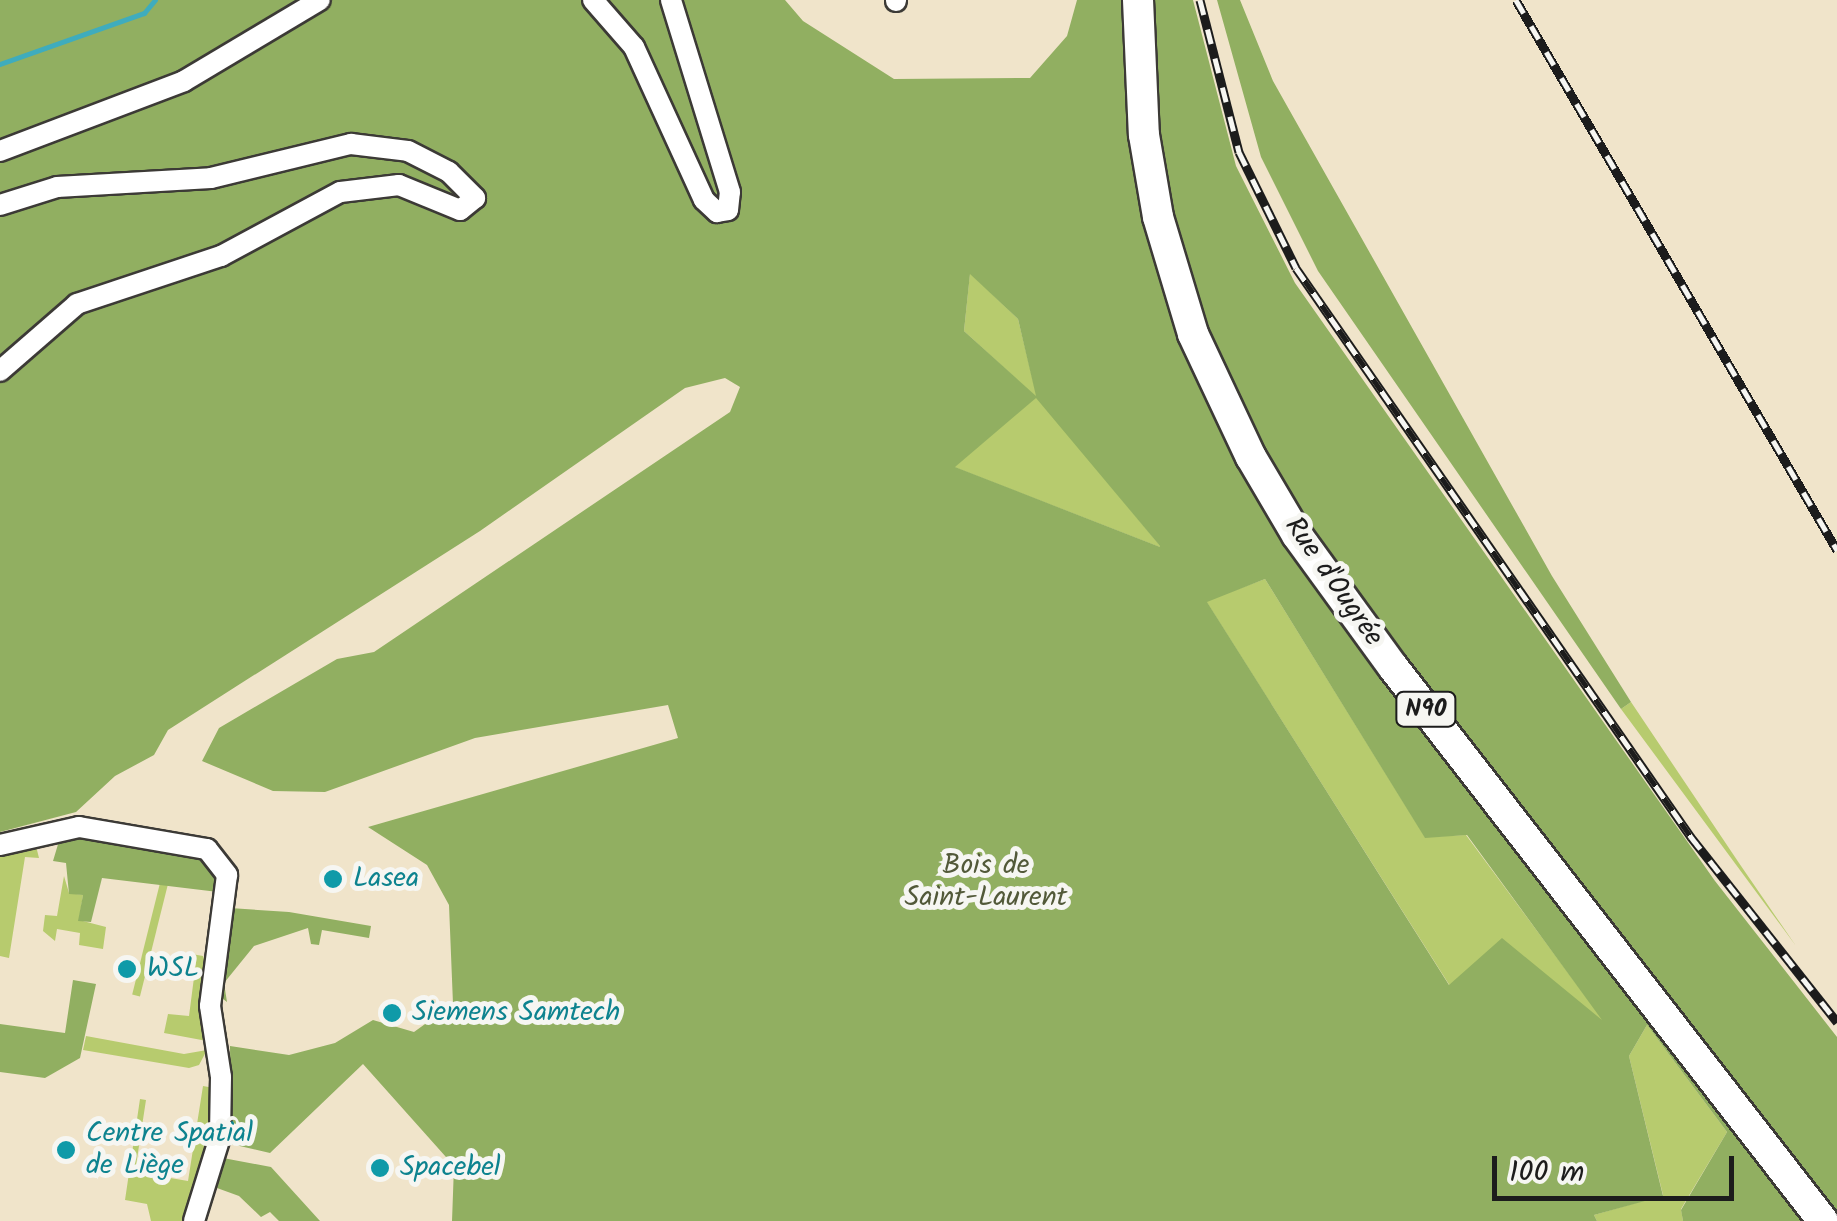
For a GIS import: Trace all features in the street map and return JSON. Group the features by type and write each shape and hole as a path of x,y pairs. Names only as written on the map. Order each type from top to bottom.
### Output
{"main road":[{"name":"Rue d'Ougrée","path":"1138,0 1144,135 1168,256 1207,369 1258,470 1393,666 1824,1221"}],"street":[{"path":"0,151 184,80 320,0"},
{"path":"592,0 634,46 704,200 717,212 728,210 730,192 671,0"},
{"path":"0,205 56,186 211,178 351,144 418,156 471,189 475,198 460,210 399,185 340,192 222,256 77,304 0,370"},
{"path":"0,844 79,827 207,850 227,875 210,1006 221,1076 220,1136 194,1221"}],"green space":[{"name":"Bois de Saint-Laurent","path":"0,0 785,0 803,21 894,79 1030,78 1067,36 1077,0 1193,0 1236,166 1295,283 1715,881 1837,1037 1837,1221 1683,1221 1681,1210 1727,1132 1647,1025 1629,1056 1663,1196 1594,1215 1597,1221 452,1221 454,1166 363,1064 270,1153 231,1144 230,1046 289,1055 335,1043 373,1020 414,1032 453,1004 449,905 427,865 368,827 678,738 668,705 475,738 325,792 273,791 202,761 219,728 337,659 374,652 730,412 740,387 725,378 685,388 480,531 168,730 154,755 115,776 76,812 0,832","holes":["970,274 1018,319 1036,396 964,331","1036,398 1160,547 955,467","1265,579 1425,838 1467,835 1602,1020 1502,938 1449,985 1207,602"]},
{"path":"1217,0 1240,0 1273,81 1552,576 1631,702 1621,709 1318,271 1261,157"},
{"path":"970,273 1018,319 1037,397 1162,548 954,467 1036,397 964,331"},
{"path":"1265,579 1425,837 1466,835 1606,1024 1450,986 1206,601"},
{"path":"1631,702 1739,863 1796,946 1621,709"},
{"path":"70,837 200,857 220,880 218,892 102,878 91,922 78,921 83,895 69,894 66,863 53,861 59,841"},
{"path":"35,842 39,858 25,857 9,958 0,956 0,851"},
{"path":"64,876 69,893 83,895 79,920 106,927 103,949 79,945 80,933 57,929 55,941 43,931 45,915 57,916"},
{"path":"160,883 168,885 140,997 132,995"},
{"path":"230,908 289,912 371,926 369,938 322,930 319,945 311,944 308,928 254,946 224,983 227,1002 218,995"},
{"path":"186,953 203,956 206,965 200,1001 207,1041 164,1033 168,1014 189,1016 196,962 185,960"},
{"path":"73,980 96,984 80,1058 45,1078 0,1072 0,1024 65,1033"},
{"path":"1647,1025 1727,1132 1681,1209 1683,1221 1597,1221 1594,1215 1663,1195 1629,1056"},
{"path":"86,1036 184,1054 207,1050 199,1065 189,1068 83,1050"},
{"path":"203,1086 214,1088 214,1129 185,1221 151,1221 147,1204 125,1200 140,1099 146,1100 135,1172 188,1181"},
{"path":"223,1158 271,1167 320,1221 279,1221 270,1212 261,1217 239,1196 217,1188"}],"waterway":[{"path":"0,64 144,13 155,0"}],"railway":[{"path":"1200,0 1239,152 1296,268 1691,837 1837,1022"},
{"path":"1516,0 1837,550"}],"place":[{"name":"Lasea","path":"333,879"},
{"name":"WSL","path":"127,969"},
{"name":"Siemens Samtech","path":"392,1013"},
{"name":"Centre Spatial de Liège","path":"66,1150"},
{"name":"Spacebel","path":"380,1168"}]}
